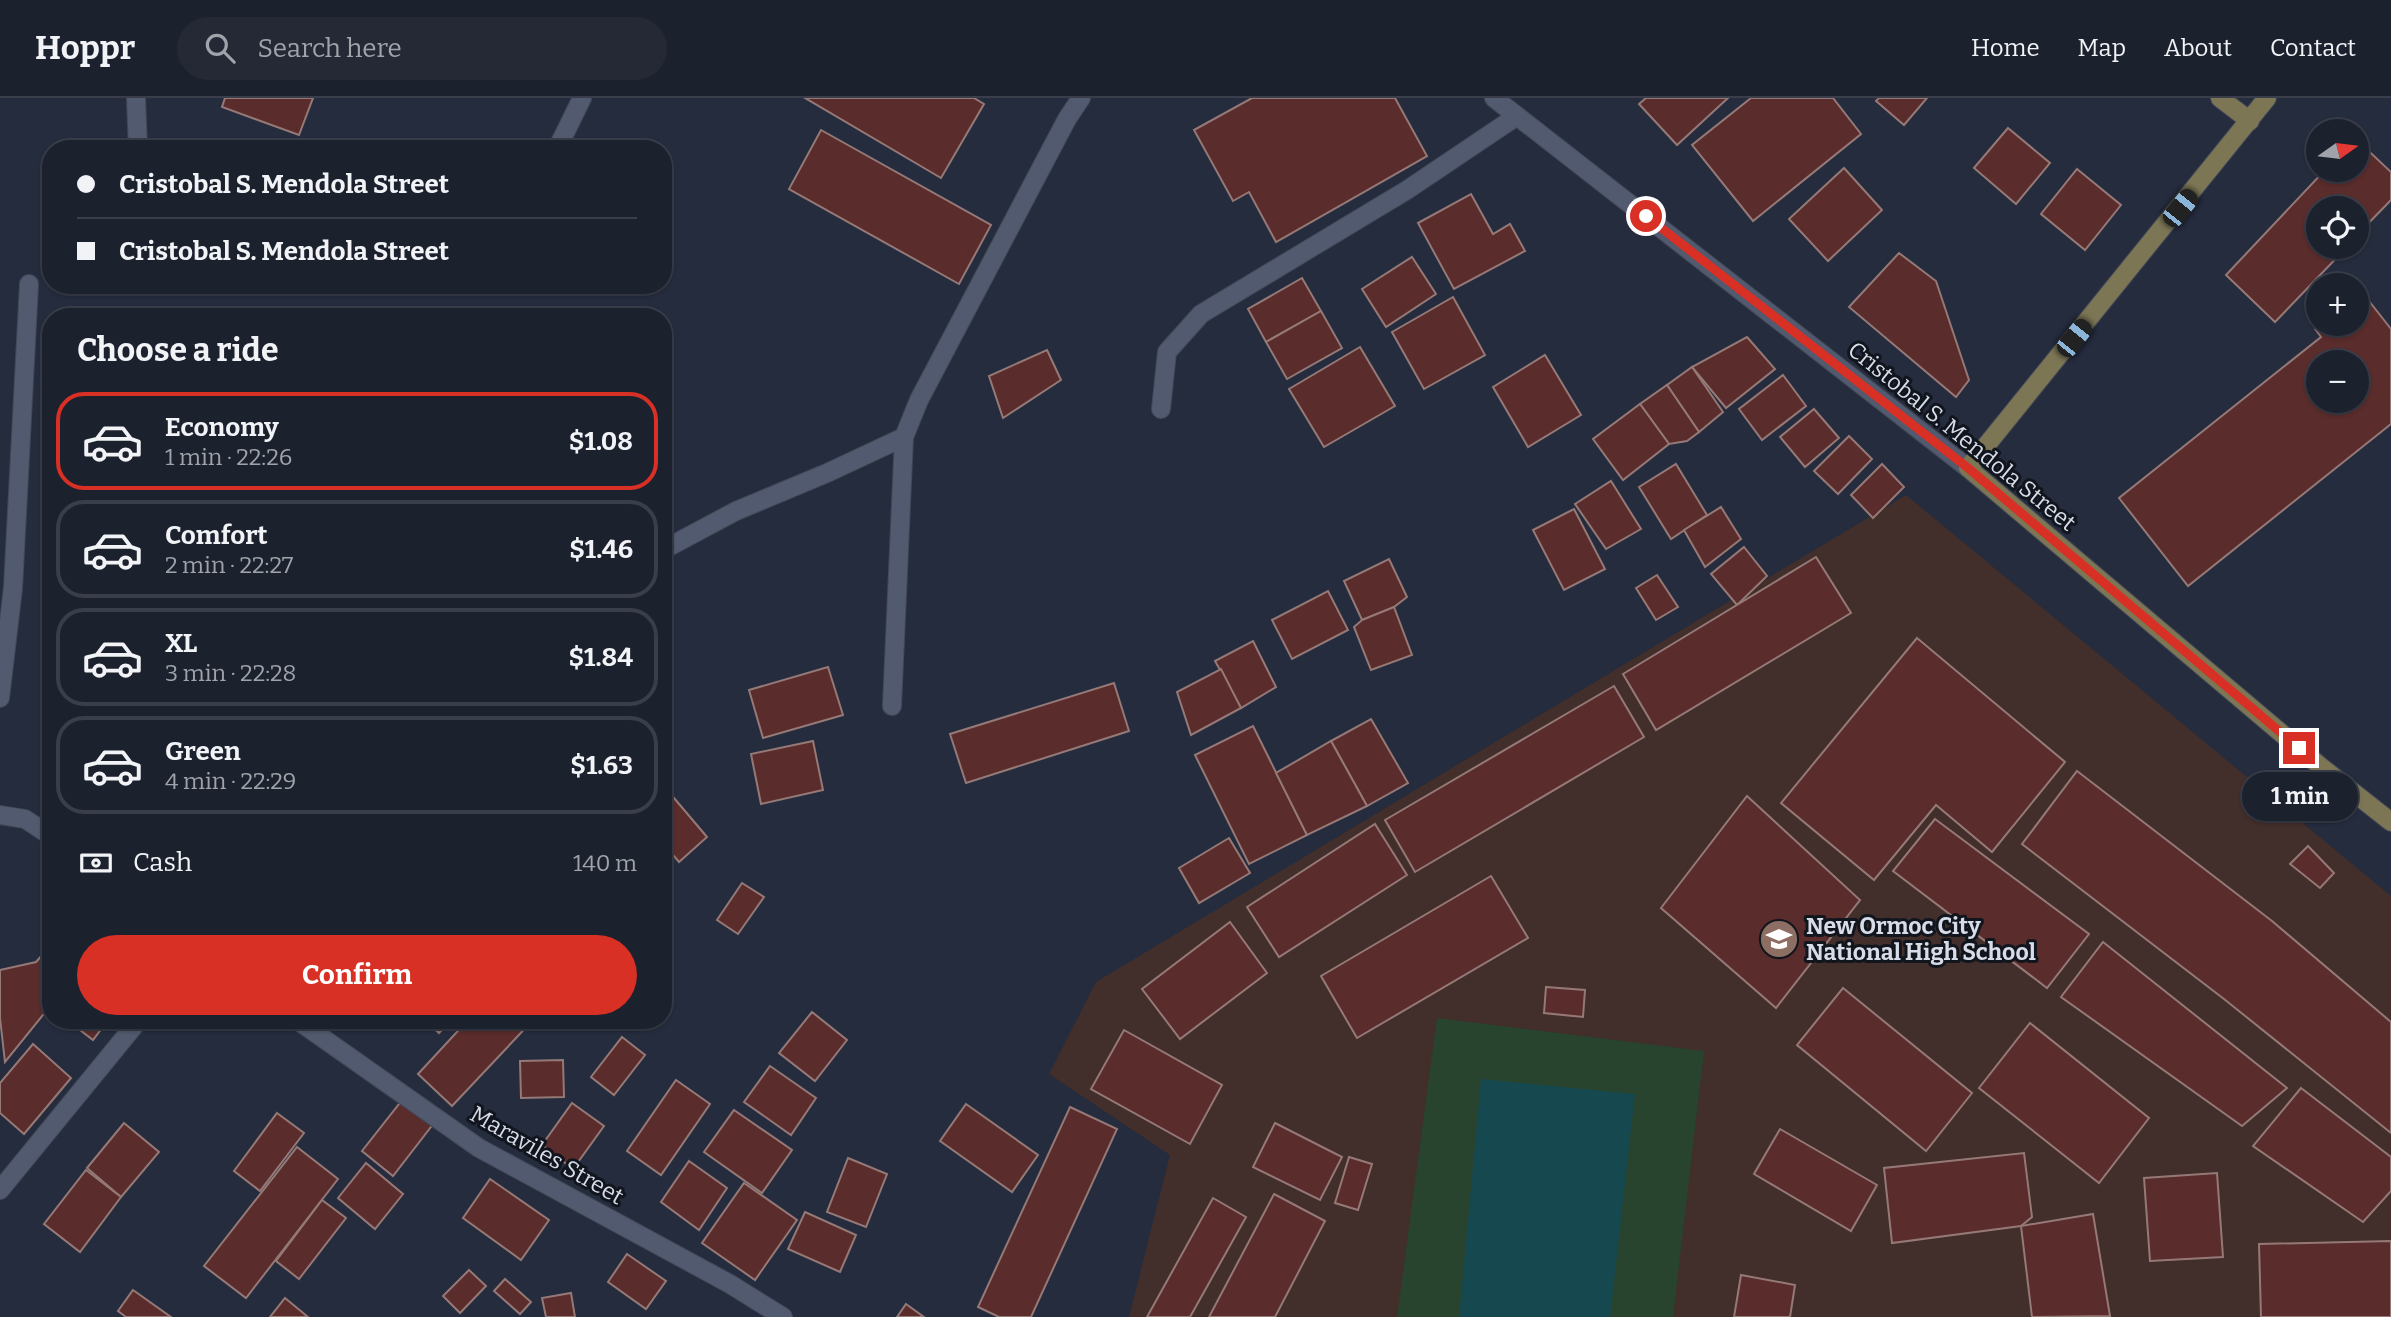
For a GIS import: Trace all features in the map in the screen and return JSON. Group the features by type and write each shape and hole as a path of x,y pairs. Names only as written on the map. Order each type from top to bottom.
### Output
{"street":[{"path":"136,98 138,140"},
{"path":"561,140 582,98"},
{"path":"892,706 904,437 919,400 960,319 1067,119 1081,98"},
{"name":"Cristobal S. Mendola Street","path":"1494,98 1968,468 2319,766 2391,822"},
{"path":"2220,98 2250,121"},
{"path":"1968,468 2267,98"},
{"path":"1161,409 1167,352 1201,314 1407,191 1517,116"},
{"path":"0,698 13,588 29,284"},
{"path":"672,545 736,510 827,473 904,437"},
{"path":"0,815 25,819 42,830"},
{"path":"0,1190 132,1029"},
{"name":"Maraviles Street","path":"310,1029 479,1148 730,1284 783,1317"}],"shaded area":[{"name":"New Ormoc City National High School","path":"1906,495 2391,896 2391,1317 1129,1317 1170,1155 1049,1074 1096,982"},
{"path":"1437,1018 1704,1051 1673,1317 1397,1317"},
{"path":"1481,1079 1635,1094 1610,1317 1459,1317"}],"building":[{"path":"225,98 313,98 299,135 222,107"},
{"path":"805,98 974,98 984,104 941,178"},
{"path":"1252,98 1395,98 1427,156 1276,242 1249,192 1233,201 1194,130"},
{"path":"1646,98 1728,98 1677,145 1639,104"},
{"path":"1751,98 1833,98 1861,134 1753,221 1692,145"},
{"path":"1879,98 1927,98 1904,125 1876,101"},
{"path":"2008,128 2050,163 2016,204 1974,168"},
{"path":"821,130 991,225 959,284 789,189"},
{"path":"2370,152 2391,172 2391,200 2369,223 2369,196 2306,196 2306,259 2335,259 2322,273 2306,273 2306,290 2275,322 2226,275 2314,182 2370,182"},
{"path":"1844,168 1882,210 1828,261 1789,219"},
{"path":"2077,169 2121,205 2085,250 2041,214"},
{"path":"1471,194 1493,234 1510,224 1525,251 1454,289 1418,223"},
{"path":"1899,253 1936,281 1969,380 1956,397 1849,307"},
{"path":"1412,257 1436,294 1386,327 1362,289"},
{"path":"1302,278 1321,311 1266,342 1248,309"},
{"path":"1453,297 1485,355 1424,389 1392,332"},
{"path":"2369,301 2391,329 2391,424 2188,586 2119,498 2321,337 2369,336"},
{"path":"1321,311 1342,348 1287,379 1266,342"},
{"path":"1747,337 1775,369 1726,408 1692,367"},
{"path":"1360,347 1395,406 1324,447 1289,389"},
{"path":"1047,350 1061,380 1003,418 989,376"},
{"path":"1545,355 1581,415 1528,447 1493,387"},
{"path":"1692,367 1723,412 1699,432 1667,385"},
{"path":"1783,375 1806,406 1762,440 1739,409"},
{"path":"1667,385 1699,432 1687,441 1669,444 1640,404"},
{"path":"1640,404 1669,444 1623,480 1593,439"},
{"path":"1814,409 1839,438 1805,467 1780,437"},
{"path":"1849,436 1872,459 1838,494 1814,471"},
{"path":"1676,464 1707,515 1671,539 1639,487"},
{"path":"1882,464 1904,487 1873,518 1851,495"},
{"path":"1611,481 1641,529 1606,549 1575,504"},
{"path":"1721,507 1741,539 1705,567 1684,530"},
{"path":"1574,509 1605,569 1564,590 1533,530"},
{"path":"1744,547 1767,576 1737,605 1711,574"},
{"path":"1816,557 1851,613 1656,730 1623,674"},
{"path":"1389,559 1407,597 1394,607 1362,620 1344,581"},
{"path":"1657,575 1678,607 1656,620 1636,588"},
{"path":"1328,591 1348,630 1292,659 1272,620"},
{"path":"1394,607 1412,655 1371,670 1354,627 1362,620"},
{"path":"1917,638 2065,762 1992,852 1936,805 1874,880 1781,803"},
{"path":"1253,641 1276,687 1241,708 1215,661"},
{"path":"828,667 843,715 763,738 749,690"},
{"path":"1221,669 1241,708 1191,735 1177,692"},
{"path":"1114,683 1129,731 966,783 950,734"},
{"path":"1614,686 1644,737 1415,872 1385,820"},
{"path":"1371,719 1408,783 1367,806 1331,741"},
{"path":"1253,726 1307,835 1249,864 1195,755"},
{"path":"813,741 823,790 761,804 751,754"},
{"path":"1331,741 1367,806 1307,835 1276,773"},
{"path":"2077,771 2272,921 2391,1022 2391,1133 2224,999 2022,844"},
{"path":"1747,796 1860,900 1776,1008 1661,908"},
{"path":"674,798 707,837 679,862 672,854"},
{"path":"1935,819 2089,934 2047,988 1893,871"},
{"path":"1375,824 1407,875 1279,957 1247,907"},
{"path":"1229,838 1250,873 1199,903 1179,868"},
{"path":"2308,846 2334,873 2320,888 2290,864"},
{"path":"1491,876 1528,938 1357,1038 1321,976"},
{"path":"742,883 764,897 738,934 717,920"},
{"path":"1230,922 1267,973 1180,1039 1142,989"},
{"path":"2103,942 2287,1088 2242,1126 2061,997"},
{"path":"42,955 42,1016 5,1062 0,1018 0,970 36,962"},
{"path":"1546,987 1585,990 1583,1017 1544,1013"},
{"path":"1843,988 1972,1093 1926,1151 1797,1045"},
{"path":"812,1012 847,1040 815,1081 779,1053"},
{"path":"2030,1023 2149,1118 2099,1183 1979,1088"},
{"path":"79,1029 101,1029 93,1040"},
{"path":"460,1029 525,1029 452,1106 418,1074"},
{"path":"1124,1030 1222,1085 1190,1144 1091,1089"},
{"path":"622,1037 645,1055 614,1095 591,1077"},
{"path":"33,1044 71,1078 24,1134 0,1113 0,1083"},
{"path":"563,1060 564,1097 521,1098 520,1061"},
{"path":"770,1066 816,1098 791,1135 744,1102"},
{"path":"676,1080 710,1104 661,1175 627,1151"},
{"path":"2301,1088 2391,1157 2391,1191 2363,1222 2253,1146"},
{"path":"403,1099 434,1123 393,1176 362,1151"},
{"path":"572,1103 604,1126 573,1169 542,1145"},
{"path":"966,1104 1038,1155 1012,1192 940,1141"},
{"path":"1070,1107 1117,1129 1031,1317 999,1317 978,1307"},
{"path":"734,1110 792,1150 762,1193 704,1152"},
{"path":"277,1113 304,1133 260,1191 234,1171"},
{"path":"124,1123 159,1152 121,1197 87,1168"},
{"path":"1275,1123 1342,1157 1320,1200 1253,1167"},
{"path":"1780,1129 1877,1185 1851,1231 1754,1174"},
{"path":"297,1147 338,1179 246,1298 204,1266"},
{"path":"2024,1153 2032,1217 2021,1226 1892,1243 1884,1168"},
{"path":"1349,1157 1372,1164 1358,1210 1335,1203"},
{"path":"848,1158 887,1174 866,1227 827,1212"},
{"path":"689,1161 727,1188 699,1230 661,1202"},
{"path":"366,1163 403,1194 375,1229 338,1198"},
{"path":"86,1170 121,1197 80,1252 44,1224"},
{"path":"2217,1173 2223,1257 2150,1261 2144,1178"},
{"path":"490,1179 549,1220 521,1260 463,1218"},
{"path":"744,1183 797,1220 755,1280 702,1243"},
{"path":"1274,1194 1325,1221 1275,1317 1209,1317"},
{"path":"1213,1198 1246,1217 1190,1317 1147,1317"},
{"path":"322,1200 346,1218 299,1279 276,1261"},
{"path":"805,1212 856,1235 840,1272 788,1249"},
{"path":"2093,1214 2110,1316 2032,1317 2021,1226"},
{"path":"2391,1241 2391,1317 2261,1317 2259,1244"},
{"path":"627,1254 666,1281 646,1309 608,1282"},
{"path":"469,1270 486,1286 460,1313 443,1296"},
{"path":"1741,1275 1795,1285 1790,1317 1734,1317"},
{"path":"505,1279 531,1302 520,1314 494,1291"},
{"path":"133,1290 171,1317 126,1317 118,1311"},
{"path":"571,1293 575,1317 546,1317 542,1298"},
{"path":"285,1298 308,1317 270,1317"},
{"path":"906,1304 924,1317 897,1317"}],"place":[{"name":"New Ormoc City National High School","path":"1779,939"}],"route":[{"path":"1646,216 1968,468 2299,748"}]}
